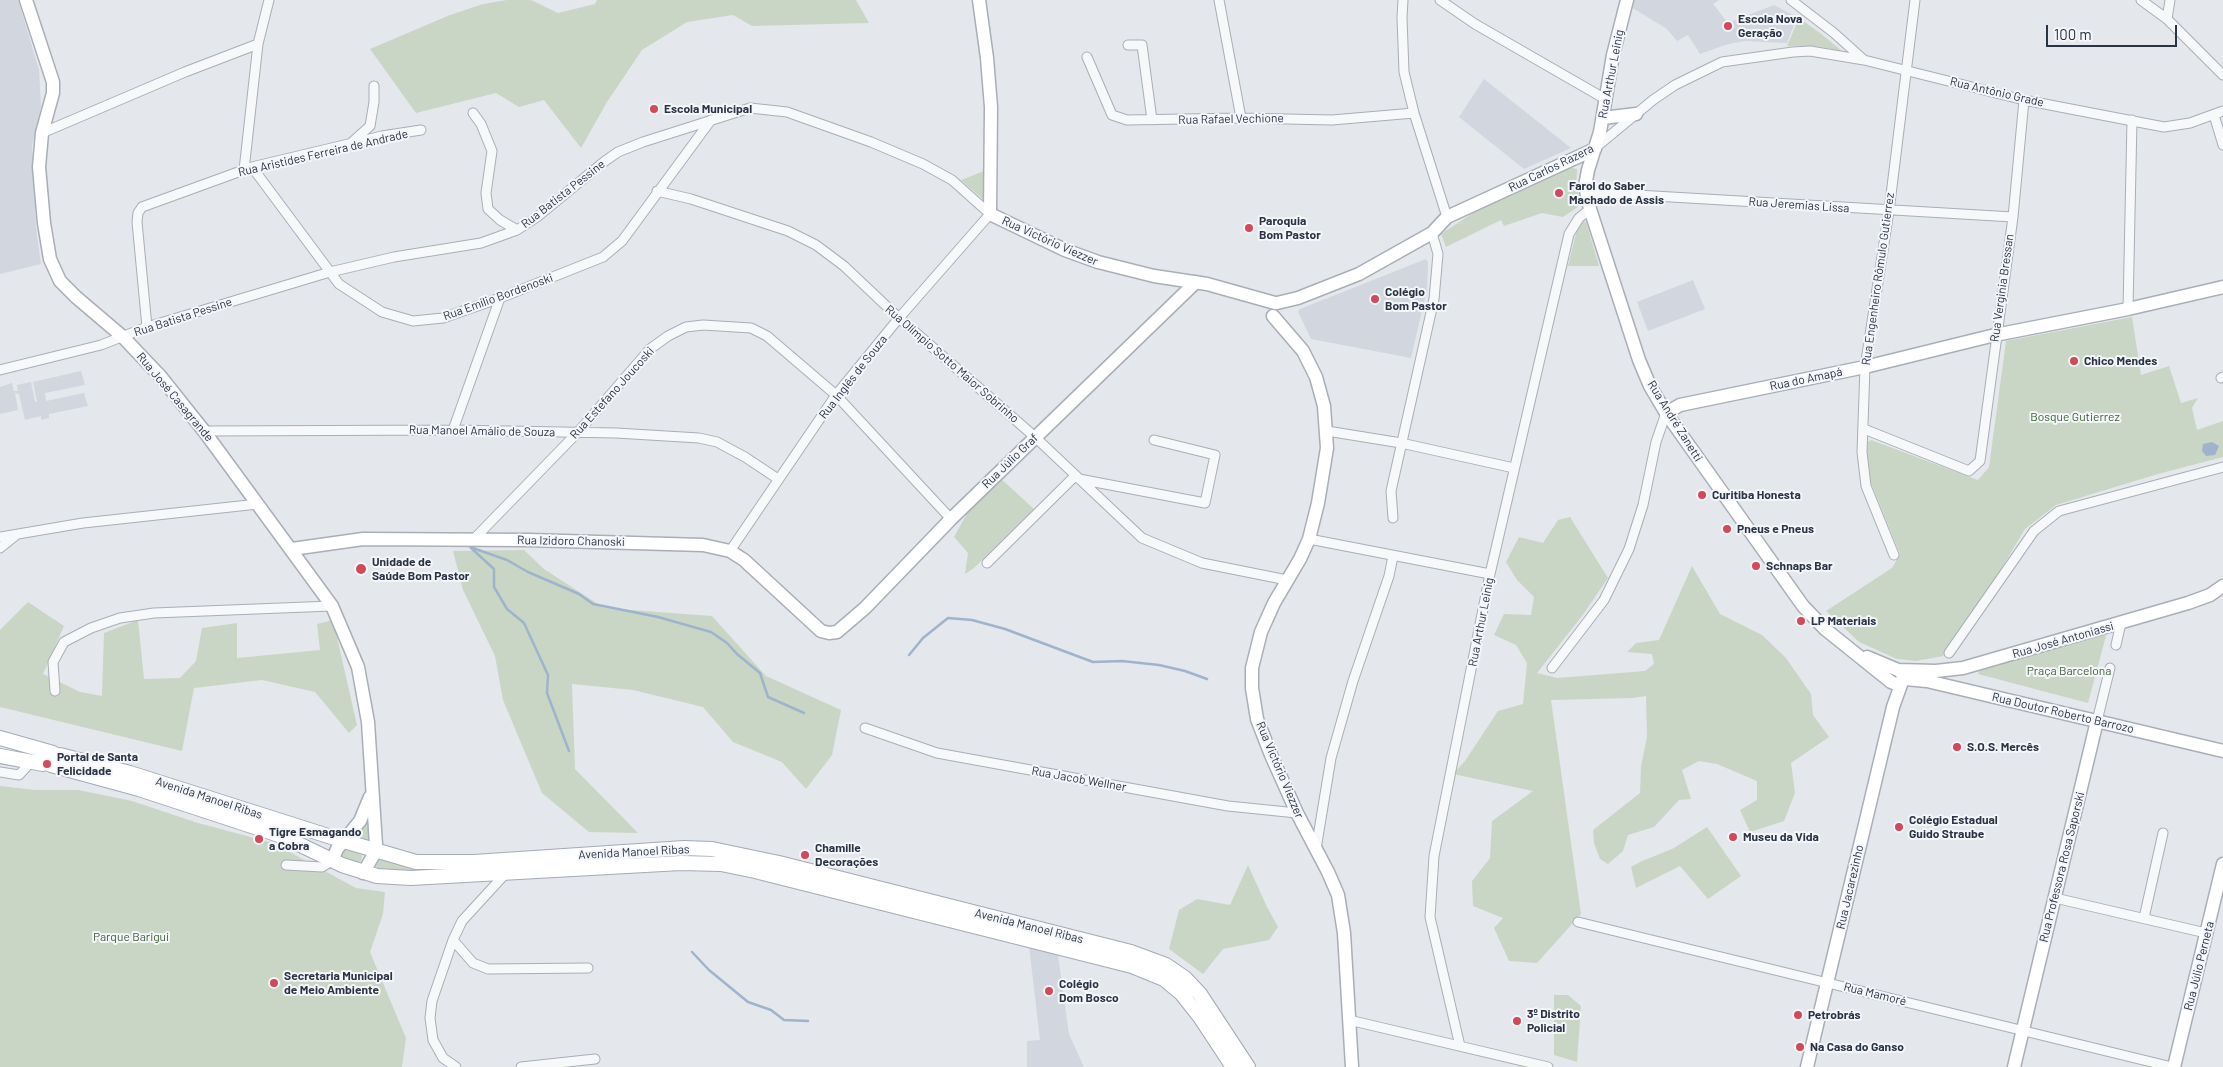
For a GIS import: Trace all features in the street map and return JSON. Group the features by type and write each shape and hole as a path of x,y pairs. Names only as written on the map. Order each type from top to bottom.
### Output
{"main road":[{"name":"Avenida Manoel Ribas","path":"0,738 48,760 282,836 332,861 363,873 398,878 681,862 721,864 979,920"},
{"name":"Avenida Manoel Ribas","path":"0,756 48,760 130,773 376,851 424,863 527,859 684,848 726,851 779,862 1014,929 1132,966 1164,979 1190,1003 1229,1066"},
{"path":"506,873 509,867 527,859"},
{"path":"451,876 469,872 472,870 474,862"},
{"path":"756,871 776,867 779,862"},
{"name":"Avenida Manoel Ribas","path":"1014,929 1131,952 1166,965 1185,978 1200,994 1248,1067"}],"street":[{"name":"Rua José Casagrande","path":"26,0 53,82 53,93 42,133 39,167 44,224 50,259 60,281 123,337 161,377 204,431 332,606 353,651 362,683 370,737 371,792 376,851"},
{"path":"248,169 258,44 268,0"},
{"path":"979,0 988,58 991,107 990,214"},
{"path":"1220,0 1241,118"},
{"path":"1403,0 1404,72 1414,113 1447,217"},
{"path":"1440,0 1475,24 1607,100"},
{"name":"Rua Arthur Leinig","path":"1594,148 1603,118 1613,55 1627,0"},
{"name":"Rua Antônio Grade","path":"1791,0 1834,33 1864,60 2024,100 2164,127 2190,123 2223,111"},
{"name":"Rua Engenheiro Rômulo Gutierrez","path":"1894,554 1866,486 1862,452 1865,367 1889,211 1915,0"},
{"path":"2141,0 2167,18 2223,75"},
{"path":"2167,18 2170,0"},
{"path":"1128,45 1139,43 1144,49 1152,120"},
{"path":"42,133 185,72 258,44"},
{"name":"Rua Carlos Razera","path":"1277,310 1298,298 1366,270 1432,232 1447,217 1594,148 1675,85 1722,62 1762,55 1810,51 1864,60"},
{"name":"Rua Rafael Vechione","path":"1087,56 1112,115 1127,120 1241,118 1332,120 1414,113"},
{"path":"351,144 370,126 374,108 374,86"},
{"name":"Rua Verginia Bressan","path":"1864,429 1969,471 1980,461 1995,335 2013,216 2024,100"},
{"name":"Rua Batista Pessine","path":"0,370 100,345 147,327 330,272 394,257 481,243 517,230 618,152 643,142 750,108 787,112 871,142 922,164 952,180 990,214"},
{"path":"473,113 481,124 492,151 486,193 488,209 500,220 517,230"},
{"path":"1603,118 1636,114"},
{"path":"2214,115 2223,145"},
{"name":"Rua Emílio Bordenoski","path":"248,169 339,284 359,299 382,312 413,321 443,318 500,298 603,257 622,241 657,191 712,120"},
{"path":"2128,309 2132,120"},
{"name":"Rua Aristides Ferreira de Andrade","path":"147,327 137,222 138,213 142,207 248,169 351,144 421,130"},
{"name":"Rua André Zanetti","path":"1594,148 1585,179 1586,192 1590,209 1650,386 1666,413 1803,606 1825,630 1853,651 1896,677"},
{"name":"Rua Olímpio Sotto Maior Sobrinho","path":"657,191 691,199 788,231 816,245 844,266 899,318 1035,437 1142,538 1202,562 1287,580"},
{"name":"Rua Jeremias Lissa","path":"1586,192 1889,211 2013,216"},
{"name":"Rua Arthur Leinig","path":"1460,1046 1430,917 1434,856 1490,574 1569,234 1579,218 1590,209"},
{"name":"Rua Victório Viezzer","path":"990,214 1065,250 1098,262 1154,276 1228,289 1277,310 1316,377 1324,406 1327,431 1321,487 1309,539 1268,617 1256,647 1252,668 1252,688 1262,735 1296,813 1334,883 1341,906 1352,1067"},
{"name":"Rua Inglês de Souza","path":"730,551 836,395 899,318 990,214"},
{"path":"1393,518 1392,492 1434,299 1438,254 1432,232"},
{"name":"Rua Júlio Graf","path":"821,631 837,632 865,608 951,519 1196,282"},
{"name":"Rua do Amapá","path":"1666,413 1680,405 1865,367 1995,335 2128,309 2223,287"},
{"path":"453,430 500,298"},
{"name":"Rua Estefano Joucoski","path":"473,540 578,432 650,348 686,327 718,325 751,328 766,336 836,395 951,519"},
{"path":"1552,668 1604,600 1629,549 1643,505 1656,442 1666,413"},
{"name":"Rua Manoel Amálio de Souza","path":"204,431 453,430 578,432 699,438 717,442 745,457 778,479"},
{"path":"1327,431 1401,444 1514,468"},
{"path":"987,562 1077,478 1204,503 1215,454 1154,440"},
{"path":"1949,653 2034,531 2059,510 2223,467"},
{"path":"0,537 15,536 82,523 258,504"},
{"path":"0,548 15,536"},
{"name":"Rua Izidoro Chanoski","path":"292,549 364,539 528,540 703,545 730,551 744,560 821,631"},
{"path":"1309,539 1490,574"},
{"path":"1316,849 1331,758 1353,681 1389,576 1393,556"},
{"name":"Rua José Antoniassi","path":"1896,677 1963,668 2199,600 2223,586"},
{"path":"55,691 52,672 53,662 64,642 91,628 120,618 154,613 332,606"},
{"path":"2116,645 2121,623"},
{"name":"Rua Professora Rosa Saporski","path":"2014,1067 2110,668"},
{"name":"Rua Jacarezinho","path":"1807,1067 1892,707 1896,677"},
{"name":"Rua Doutor Roberto Barrozo","path":"1896,677 1927,681 2223,751"},
{"name":"Rua Jacob Wellner","path":"864,728 937,753 1228,806 1296,813"},
{"path":"0,772 19,775 48,760"},
{"name":"Rua José Casagrande","path":"332,861 337,849 360,821 371,792"},
{"path":"2144,918 2163,833"},
{"path":"363,873 376,851"},
{"path":"286,864 322,867 332,861"},
{"name":"Rua Júlio Perneta","path":"2173,1067 2223,864"},
{"path":"456,1067 443,1058 431,1032 432,1001 453,940 466,917 506,873"},
{"path":"2055,898 2206,933"},
{"name":"Rua Mamoré","path":"1578,922 2173,1067"},
{"path":"453,940 473,963 488,969 588,968"},
{"path":"1349,1020 1548,1067"},
{"path":"521,1067 596,1059"}],"shaded area":[{"path":"0,0 18,0 39,70 41,106 32,145 36,228 41,264 0,274"},
{"name":"Escola Nova Geração","path":"1634,0 1719,0 1713,4 1728,23 1774,5 1797,17 1787,43 1745,41 1728,44 1700,54 1688,35 1677,41 1667,29 1631,7"},
{"path":"1484,79 1571,148 1524,169 1459,117"},
{"name":"Colégio Bom Pastor","path":"1426,259 1428,263 1427,289 1411,358 1311,339 1298,312 1300,309"},
{"path":"1693,280 1705,309 1648,331 1637,302"},
{"path":"81,371 85,385 45,393 46,401 84,393 88,406 49,414 49,418 41,420 41,416 25,420 19,394 15,393 18,410 0,414 0,387 12,383 14,391 18,391 17,385 31,382 35,402 37,402 33,382"},
{"name":"Colégio Dom Bosco","path":"1029,946 1058,955 1069,1034 1084,1067 1027,1067 1027,1041 1040,1040"}],"green space":[{"path":"507,0 531,0 558,13 595,4 597,0 856,0 869,23 752,26 733,15 687,22 642,50 607,102 581,148 544,100 519,107 496,93 416,113 370,49 450,15 483,4"},
{"path":"1799,18 1842,51 1815,46 1787,46"},
{"path":"1568,167 1577,169 1576,189 1582,202 1563,217 1542,213 1504,226 1501,220 1446,247 1441,234 1482,207"},
{"path":"984,171 986,202 961,180"},
{"path":"1582,221 1586,222 1599,266 1568,266 1578,225"},
{"name":"Bosque Gutierrez","path":"2132,317 2141,375 2169,366 2181,403 2198,398 2192,408 2197,430 2223,421 2223,457 2158,474 2056,505 2025,529 1983,599 1943,656 1916,661 1897,659 1859,642 1826,611 1892,568 1900,554 1871,483 1866,443 1871,440 1978,480 1989,467 2006,341"},
{"path":"999,477 1034,509 974,568 965,574 968,553 954,537 974,501"},
{"path":"1570,517 1608,578 1582,616 1537,673 1557,678 1645,671 1654,664 1652,654 1627,652 1636,643 1659,640 1692,566 1720,614 1762,635 1786,658 1811,694 1813,715 1829,737 1791,763 1795,793 1784,821 1750,832 1740,810 1757,800 1757,781 1717,764 1699,761 1682,770 1691,799 1679,800 1654,827 1628,835 1623,851 1608,864 1600,859 1594,843 1593,830 1640,793 1641,766 1647,737 1646,696 1551,700 1581,914 1537,963 1509,961 1494,928 1503,918 1473,906 1472,881 1490,858 1492,821 1533,791 1453,774 1465,761 1498,711 1523,704 1527,663 1516,645 1494,635 1504,614 1531,615 1534,597 1517,580 1506,562 1519,537 1543,543 1558,520"},
{"path":"524,550 544,569 604,608 712,616 766,676 841,710 832,755 806,789 782,762 733,742 703,707 633,690 572,684 575,769 638,833 589,832 542,793 503,700 495,656 463,590 453,551"},
{"path":"28,602 64,626 43,674 80,692 102,696 104,633 138,620 144,679 180,678 196,661 202,628 237,623 237,658 320,650 317,624 333,620 357,725 349,733 315,692 262,680 194,688 182,751 0,707 0,630"},
{"name":"Praça Barcelona","path":"2104,633 2106,636 2088,703 1978,674 1979,671"},
{"name":"Parque Barigui","path":"0,786 35,790 78,790 132,801 198,823 273,843 356,888 385,892 383,914 370,952 406,1038 402,1067 0,1067"},
{"path":"367,820 369,842 356,838"},
{"path":"1707,827 1741,876 1708,899 1680,866 1636,888 1631,867 1674,848"},
{"path":"344,848 362,855 361,861 356,863 346,862 339,856"},
{"path":"379,858 425,867 425,873 377,869 376,864"},
{"path":"1248,865 1278,927 1269,940 1223,949 1203,974 1169,949 1179,910 1197,899 1230,905"},
{"path":"1554,995 1568,995 1581,1006 1577,1062 1554,1055"}],"water":[{"path":"2212,442 2219,446 2215,455 2206,456 2202,451 2203,444"}],"waterway":[{"path":"470,547 507,560 528,572 579,594 593,604 658,617 711,632 727,643 760,673 768,697 804,713"},
{"path":"471,548 494,569 494,587 507,609 524,623 548,675 547,693 569,751"},
{"path":"909,655 923,638 948,618 972,620 1005,629 1093,662 1122,661 1159,665 1185,671 1207,679"},
{"path":"692,952 709,970 748,1002 771,1010 784,1020 808,1021"}],"place":[{"name":"Escola Nova Geração","path":"1728,26"},
{"name":"Escola Municipal","path":"654,109"},
{"name":"Farol do Saber Machado de Assis","path":"1559,193"},
{"name":"Paroquia Bom Pastor","path":"1249,228"},
{"name":"Colégio Bom Pastor","path":"1375,299"},
{"name":"Chico Mendes","path":"2074,361"},
{"name":"Curitiba Honesta","path":"1702,495"},
{"name":"Pneus e Pneus","path":"1727,529"},
{"name":"Schnaps Bar","path":"1756,566"},
{"name":"Unidade de Saúde Bom Pastor","path":"361,569"},
{"name":"LP Materiais","path":"1801,621"},
{"name":"S.O.S. Mercês","path":"1957,747"},
{"name":"Portal de Santa Felicidade","path":"47,764"},
{"name":"Colégio Estadual Guido Straube","path":"1899,827"},
{"name":"Museu da Vida","path":"1733,837"},
{"name":"Tigre Esmagando a Cobra","path":"259,839"},
{"name":"Chamille Decorações","path":"805,855"},
{"name":"Secretaria Municipal de Meio Ambiente","path":"274,983"},
{"name":"Colégio Dom Bosco","path":"1049,991"},
{"name":"Petrobrás","path":"1798,1015"},
{"name":"3º Distrito Policial","path":"1517,1021"},
{"name":"Na Casa do Ganso","path":"1800,1047"}]}
